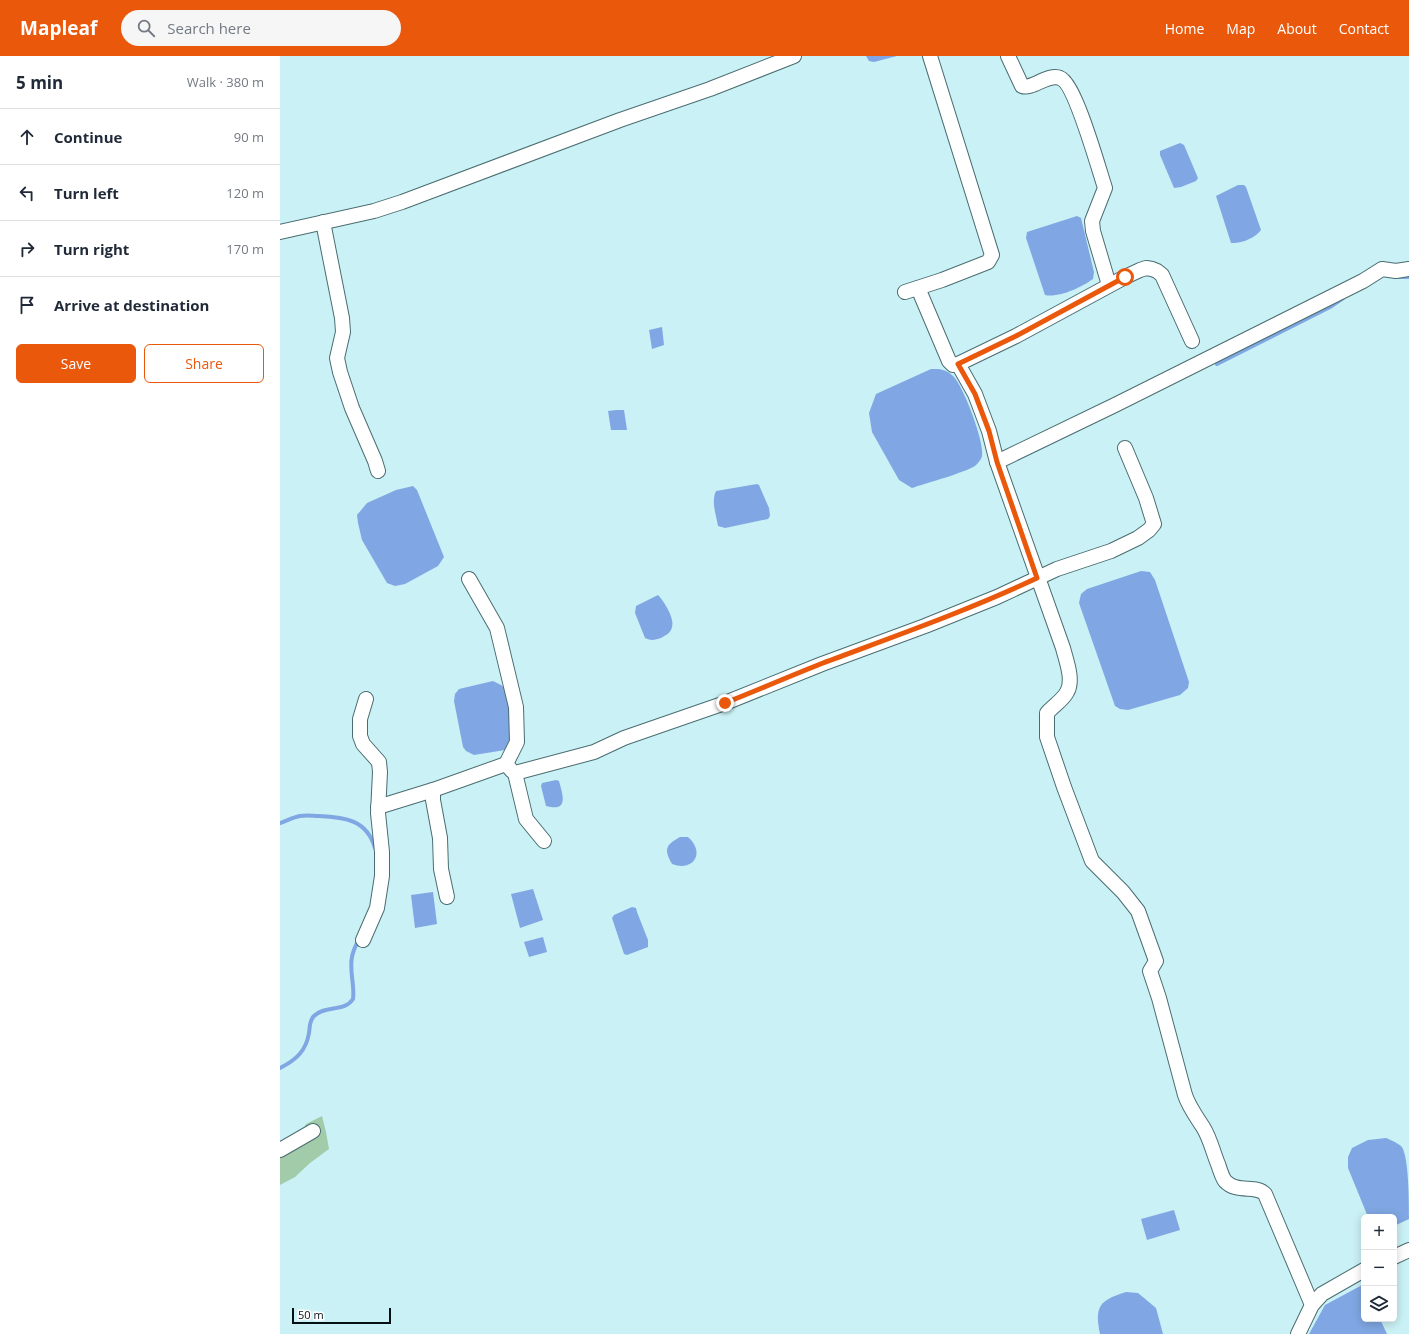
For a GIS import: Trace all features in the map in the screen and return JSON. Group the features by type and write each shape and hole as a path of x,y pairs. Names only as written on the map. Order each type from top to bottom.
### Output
{"street":[{"path":"280,232 374,211 424,194 613,122 710,89 794,56"},
{"path":"930,56 992,255 988,262 911,290 949,362 953,365 958,364 1016,336 1109,285 1146,268 1157,271 1162,275 1192,341"},
{"path":"1008,56 1022,86 1024,87 1052,77 1059,77 1068,84 1079,108 1105,188 1092,221 1093,231 1109,285"},
{"path":"323,222 342,318 343,332 337,358 340,372 352,408 378,471"},
{"path":"997,462 1115,405 1356,284 1382,269 1396,271 1409,269"},
{"path":"958,364 975,394 989,431 997,462 1063,648 1069,673 1070,685 1067,692 1047,713 1046,737 1064,787 1092,861 1138,911 1156,961 1150,971 1159,998 1185,1095 1189,1105 1204,1128 1225,1181 1233,1187 1242,1189 1257,1189 1265,1194 1312,1305"},
{"path":"378,807 510,769 594,752 624,738 725,703 822,664 925,626 997,597 1057,569 1084,561 1118,548 1138,538 1149,530 1154,524 1146,498 1125,448"},
{"path":"469,579 497,628 516,707 517,742 510,769 526,819 544,841"},
{"path":"363,940 377,908 382,876 382,852 378,807 380,772 379,762 363,744 360,736 360,719 366,699"},
{"path":"434,790 433,800 440,838 441,869 447,896"},
{"path":"280,1150 313,1131"},
{"path":"1397,1256 1409,1250"},
{"path":"1298,1334 1312,1305 1322,1294 1361,1272"}],"green space":[{"path":"322,1116 329,1149 310,1163 295,1177 280,1185 280,1150 291,1152 306,1124"}],"water":[{"path":"866,56 897,56 874,62 869,61"},
{"path":"1180,143 1184,145 1198,178 1196,181 1174,188 1160,155 1160,151"},
{"path":"1238,185 1244,185 1246,187 1261,230 1248,240 1239,243 1231,243 1216,196"},
{"path":"1077,216 1081,218 1094,272 1093,279 1077,288 1057,295 1045,295 1026,238 1027,232"},
{"path":"662,327 664,345 652,349 649,330"},
{"path":"931,369 940,369 945,371 953,376 957,381 977,427 982,449 982,457 973,467 912,488 899,480 872,432 869,413 876,394"},
{"path":"624,410 627,430 611,430 608,411"},
{"path":"757,484 759,485 769,508 770,516 768,519 725,528 718,526 714,504 716,491"},
{"path":"413,486 417,490 444,557 438,566 405,584 395,586 387,583 362,540 357,515 367,503 396,490"},
{"path":"1141,571 1150,572 1155,580 1189,682 1188,688 1180,695 1128,710 1120,709 1115,706 1079,603 1081,594 1087,589"},
{"path":"658,595 666,606 673,624 666,635 655,640 649,640 645,638 635,613 636,606"},
{"path":"493,681 506,689 510,714 511,743 505,750 474,755 466,751 463,747 454,701 455,694 459,689"},
{"path":"556,780 559,781 563,801 558,807 546,806 541,786 542,783"},
{"path":"680,837 688,837 696,849 696,855 695,860 691,863 679,866 672,864 667,848 671,843"},
{"path":"533,889 543,920 520,928 511,894"},
{"path":"433,892 437,924 415,928 411,895"},
{"path":"632,907 636,908 648,940 648,947 627,955 624,954 612,918 614,915"},
{"path":"543,937 547,952 529,957 524,942"},
{"path":"1386,1138 1402,1147 1407,1171 1409,1219 1397,1225 1397,1214 1367,1214 1348,1168 1348,1157 1352,1148 1368,1140"},
{"path":"1174,1210 1180,1230 1147,1240 1141,1219"},
{"path":"1361,1286 1361,1322 1381,1322 1387,1334 1309,1334 1325,1305"},
{"path":"1126,1292 1138,1293 1156,1308 1163,1334 1100,1334 1098,1317 1101,1306 1110,1298"}],"waterway":[{"path":"1399,277 1409,277"},
{"path":"1217,364 1330,307 1343,298"},
{"path":"280,823 302,816 338,817 346,819 354,822 367,831 375,848"},
{"path":"280,1068 291,1062 303,1050 308,1039 310,1022 314,1016 324,1011 345,1006 353,999 351,962 353,952 359,938"}],"route":[{"path":"725,703 822,664 925,626 997,597 1037,578 997,462 989,431 975,394 958,364 1016,336 1125,277"}]}
